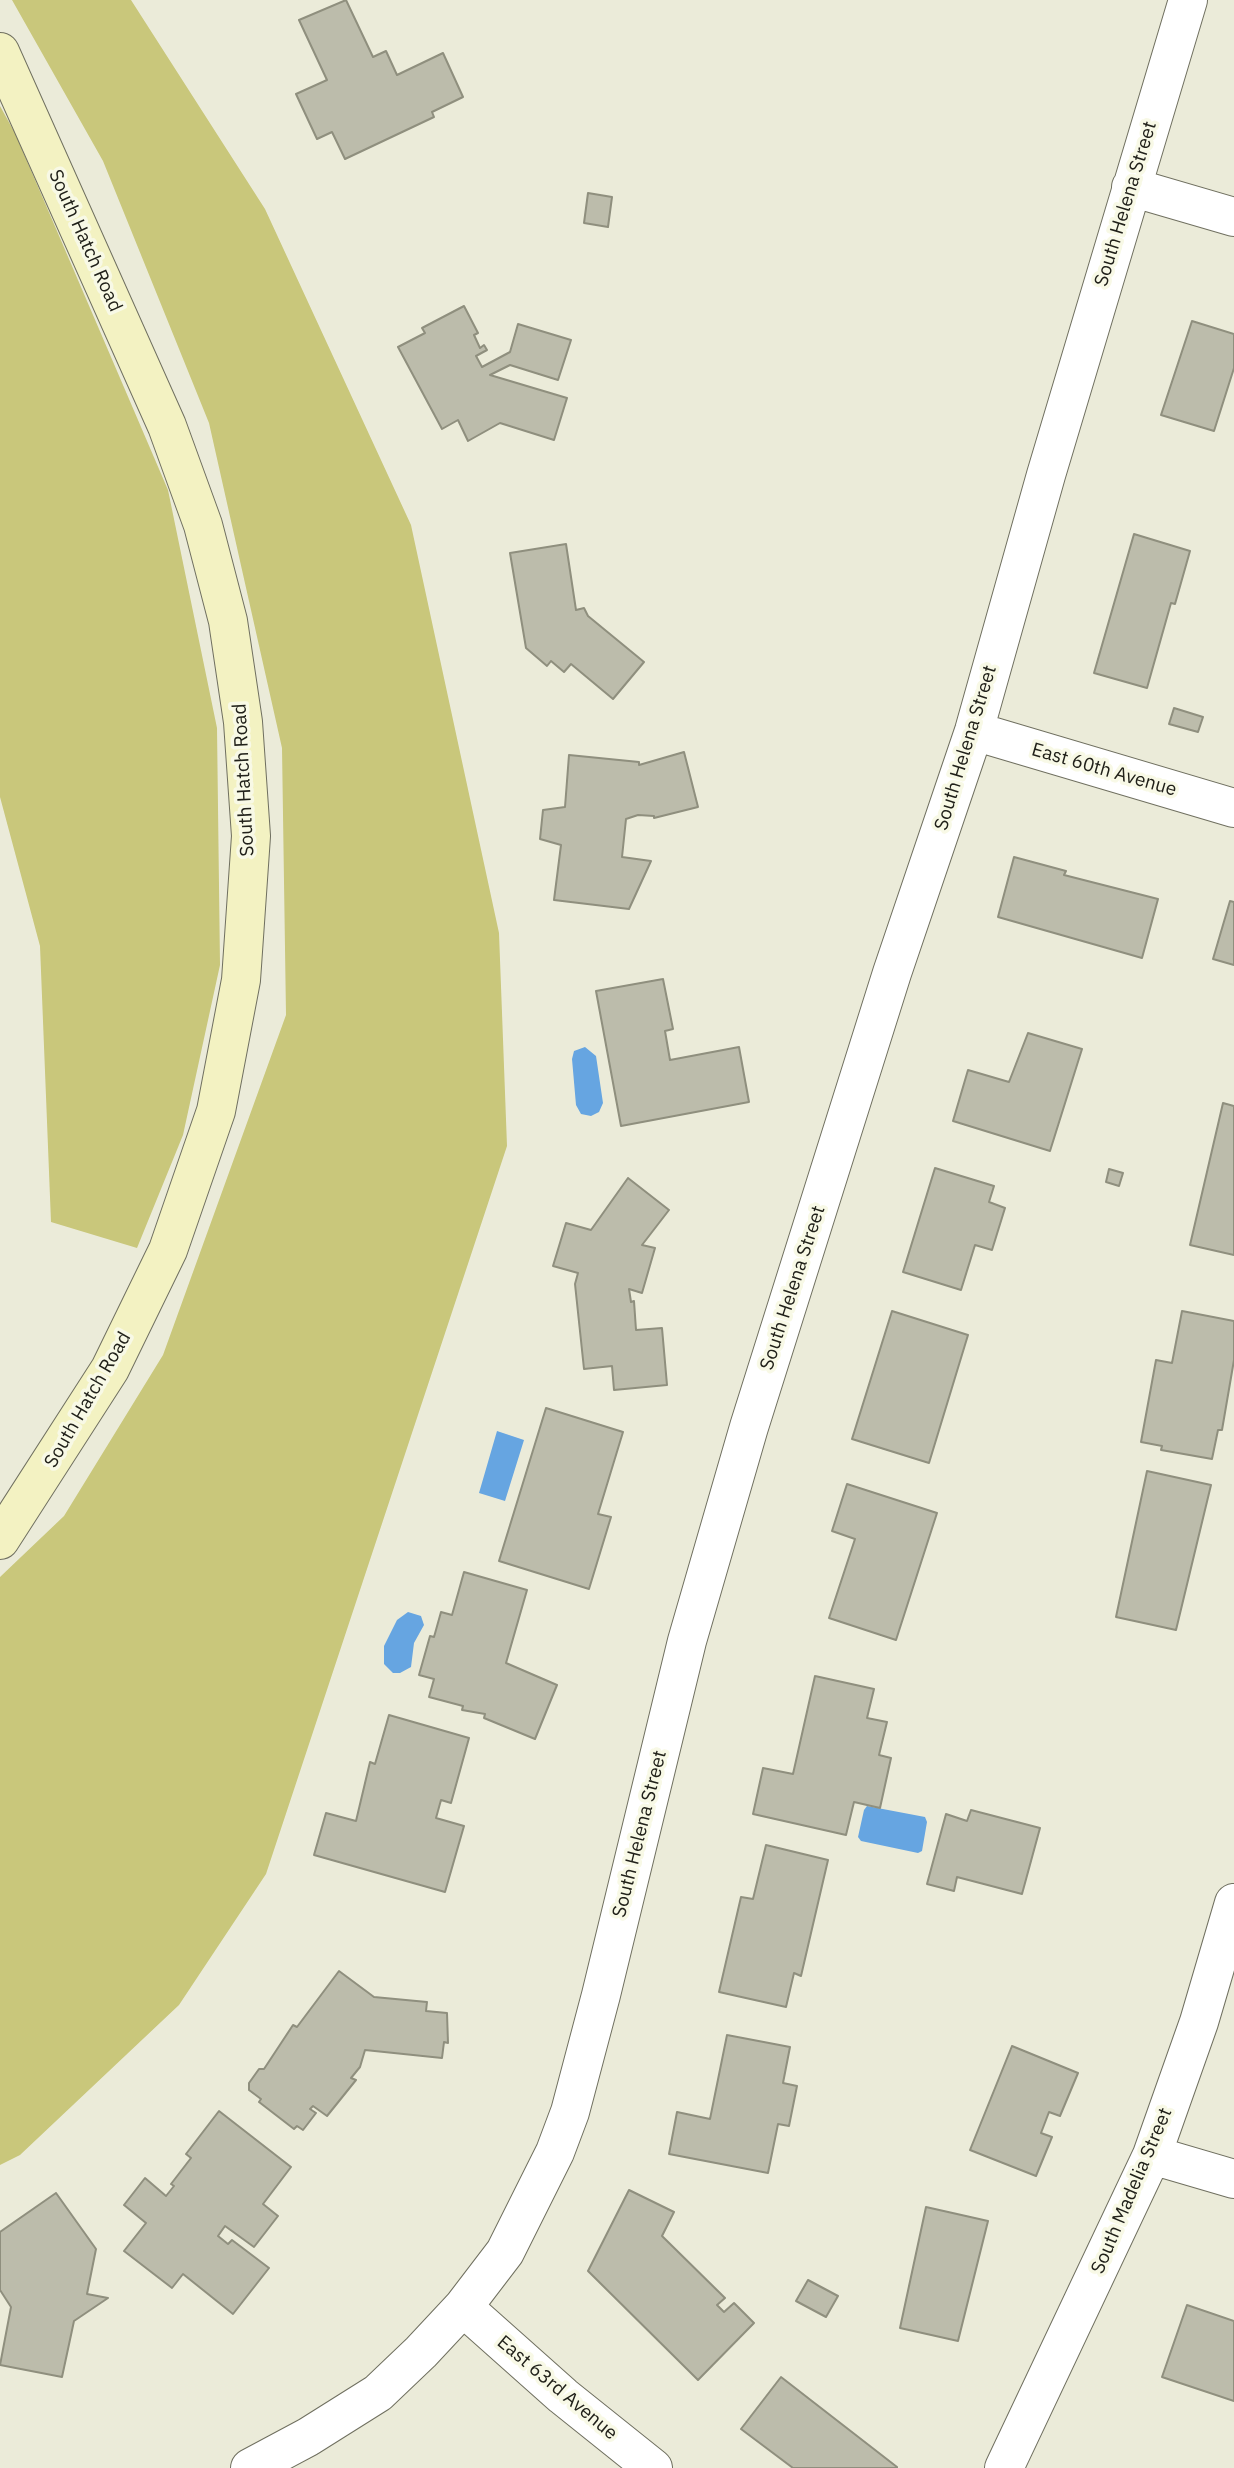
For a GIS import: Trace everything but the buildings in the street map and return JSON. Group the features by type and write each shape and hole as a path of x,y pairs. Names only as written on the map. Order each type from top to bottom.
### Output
{"main road":[{"name":"South Hatch Road","path":"0,52 167,426 203,525 228,621 243,722 251,836 241,979 216,1111 168,1250 110,1369 0,1540"}],"street":[{"name":"South Helena Street","path":"250,2468 308,2437 378,2393 463,2307 505,2252 555,2152 570,2112 687,1641 748,1427 892,973 974,731 1131,187 1188,0"},
{"path":"1131,187 1234,216"},
{"name":"East 60th Avenue","path":"974,731 1234,808"},
{"name":"South Madelia Street","path":"1004,2468 1152,2155 1199,2022 1234,1903"},
{"path":"1152,2155 1234,2179"},
{"name":"East 63rd Avenue","path":"463,2307 564,2396 653,2468"}],"shaded area":[{"path":"12,0 131,0 265,209 411,525 499,933 507,1146 266,1874 179,2005 20,2155 0,2165 0,1577 64,1516 163,1355 286,1015 282,748 209,423 103,161"},
{"path":"0,106 15,133 168,490 217,728 220,965 183,1135 137,1248 51,1222 40,946 0,797"}],"water":[{"path":"585,1047 596,1056 603,1103 599,1112 591,1116 581,1114 576,1105 572,1059 574,1051"},
{"path":"497,1431 524,1440 505,1501 479,1493"},
{"path":"408,1612 421,1616 424,1625 414,1643 411,1667 400,1673 393,1673 384,1664 384,1646 397,1620"},
{"path":"867,1806 925,1817 927,1822 922,1851 918,1853 861,1841 858,1837"}]}
